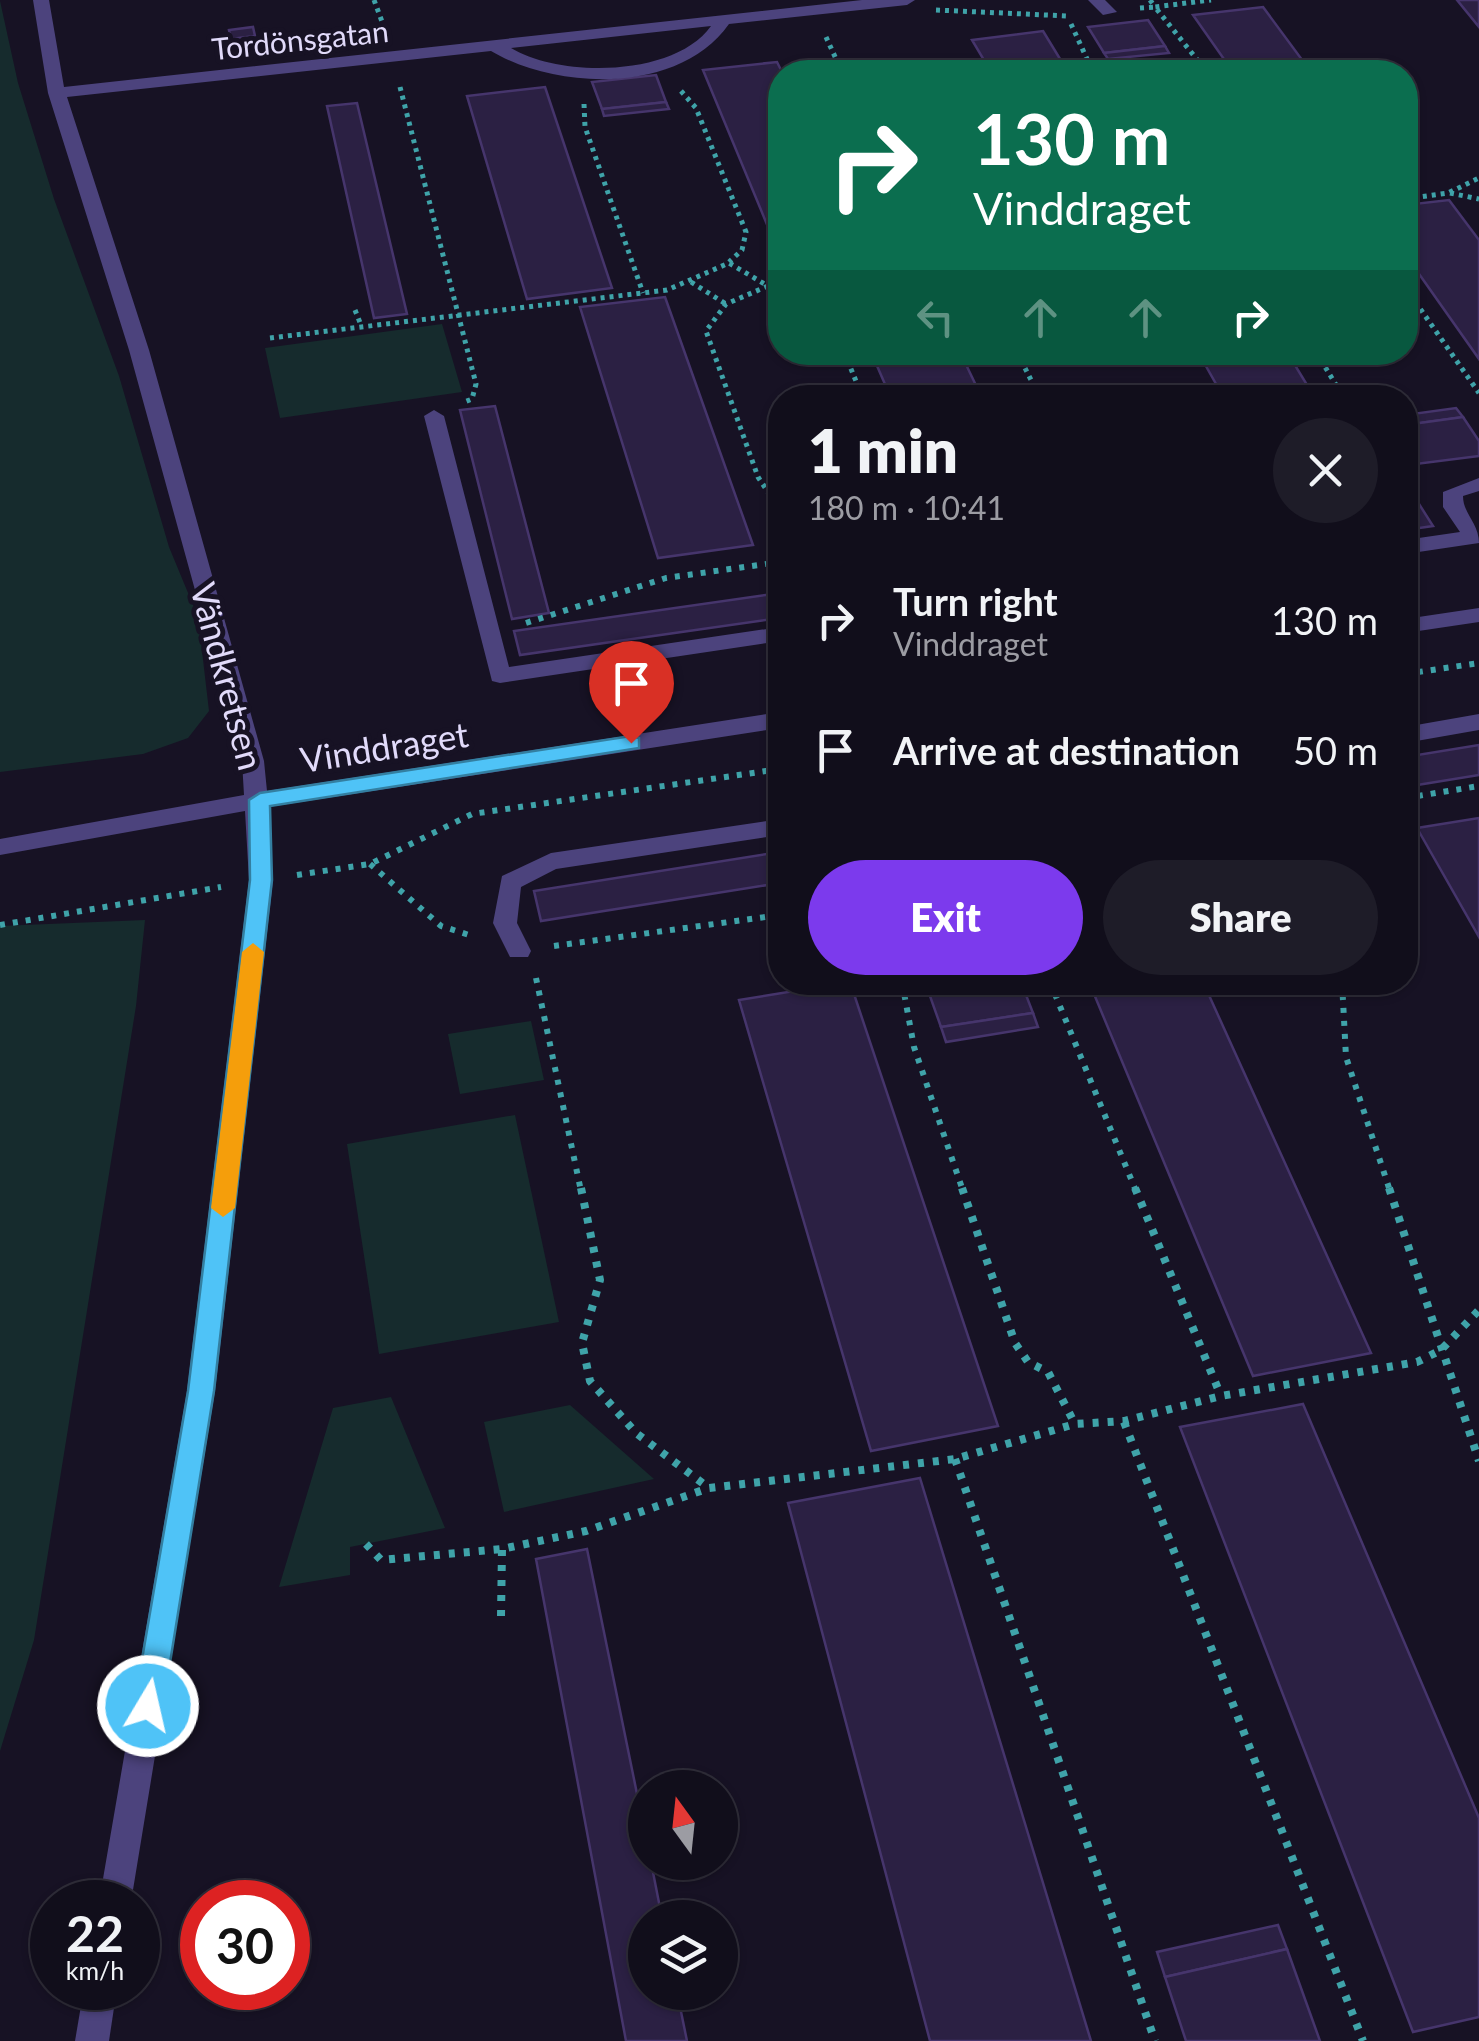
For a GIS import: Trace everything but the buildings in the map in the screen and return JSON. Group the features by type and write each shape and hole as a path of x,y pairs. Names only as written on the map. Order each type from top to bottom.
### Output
{"street":[{"name":"Vändkretsen","path":"41,0 57,93 140,350 254,761 260,800 261,880 201,1391 119,1880"},
{"name":"Tordönsgatan","path":"57,93 722,22 772,8 907,0"},
{"path":"494,46 531,67 572,74 666,64 701,48 718,33 722,22"},
{"path":"434,416 500,676 768,636"},
{"path":"1418,546 1476,537 1453,507 1453,492 1479,484"},
{"path":"1418,624 1479,615"},
{"name":"Vinddraget","path":"0,847 260,800 768,722"},
{"path":"1418,733 1479,722"},
{"path":"519,951 505,923 510,882 551,861 768,829"},
{"path":"92,2041 97,2010"}],"path":[{"path":"1150,0 1154,7 1211,0"},
{"path":"1066,16 1087,60"},
{"path":"270,338 643,294 691,282 729,263 742,250 746,232 696,108 678,89 666,64"},
{"path":"572,74 643,294"},
{"path":"400,89 476,384 472,399 434,416"},
{"path":"1418,197 1448,193 1479,178"},
{"path":"1448,193 1479,199"},
{"path":"729,263 768,286"},
{"path":"691,282 726,304"},
{"path":"768,286 726,304 706,331 758,477 768,492"},
{"path":"1418,306 1479,393"},
{"path":"354,310 361,326"},
{"path":"490,629 568,616 645,584 683,574 768,563"},
{"path":"1418,672 1479,662"},
{"path":"0,925 370,864 472,814 768,771"},
{"path":"1418,796 1479,786"},
{"path":"370,864 441,926 519,951 768,917"},
{"path":"519,951 535,975 600,1280 589,1307 583,1363 602,1399 645,1441 709,1488"},
{"path":"904,995 914,1047 1015,1343 1028,1362 1048,1372 1075,1424"},
{"path":"1055,995 1221,1396"},
{"path":"1343,995 1346,1057 1479,1462"},
{"path":"366,1544 381,1560 502,1549 586,1531 709,1488 955,1459 1075,1424 1124,1421 1221,1396 1417,1362 1440,1350 1479,1310"},
{"path":"1124,1421 1363,2041"},
{"path":"955,1459 1155,2041"},
{"path":"500,1616 502,1549"}],"green space":[{"path":"0,1 18,83 54,199 119,376 169,547 198,617 209,711 188,738 143,754 0,772"},
{"path":"442,324 462,392 280,418 265,348"},
{"path":"145,920 136,1006 34,1640 0,1751 0,926"},
{"path":"531,1021 544,1080 460,1094 448,1034"},
{"path":"515,1115 559,1322 379,1354 347,1144"},
{"path":"391,1397 445,1528 350,1547 350,1575 279,1587 333,1408"},
{"path":"570,1405 654,1479 504,1512 484,1422"}],"slow traffic":[{"path":"223,1208 253,952"}],"route":[{"path":"148,1706 201,1391 261,880 260,800 631,743"}]}
